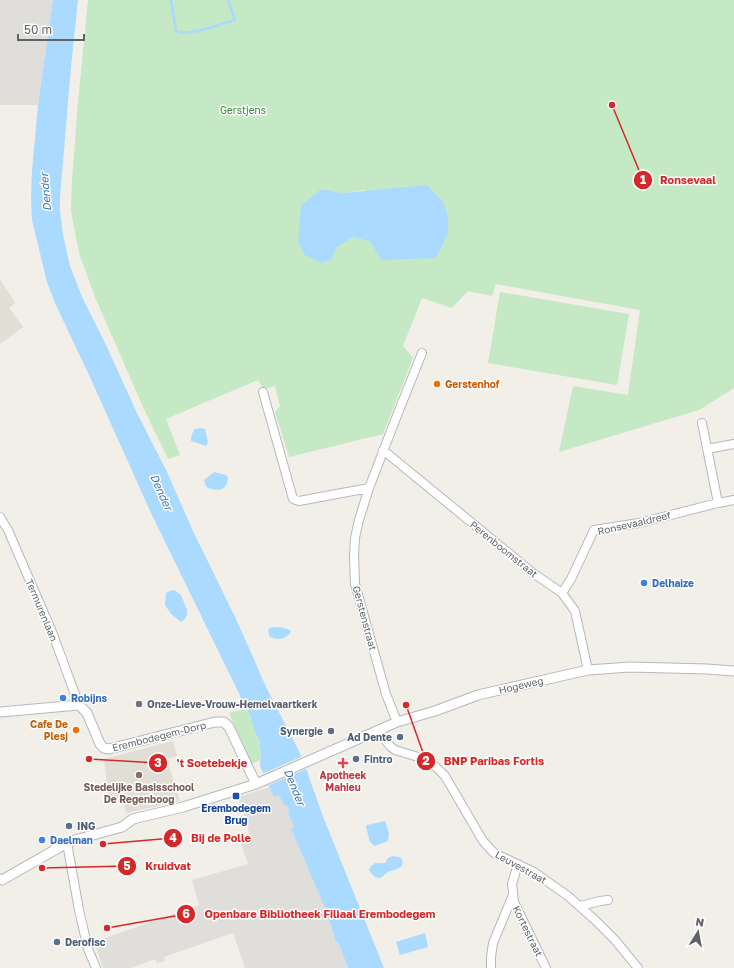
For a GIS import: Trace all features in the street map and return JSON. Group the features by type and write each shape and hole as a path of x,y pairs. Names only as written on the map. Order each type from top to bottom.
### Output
{"street":[{"name":"Gerstenstraat","path":"397,722 386,694 356,584 354,556 355,538 369,488 422,353"},
{"path":"263,392 293,500 299,502 369,488"},
{"path":"702,423 718,503"},
{"path":"707,449 734,444"},
{"name":"Perenboomstraat","path":"383,450 533,573 562,593 575,611 588,670"},
{"name":"Ronsevaaldreef","path":"562,593 571,579 594,530 638,523 734,500"},
{"name":"Termurenlaan","path":"0,517 8,530 52,632 79,705"},
{"name":"Hogeweg","path":"260,782 397,722 435,711 478,695 588,670 630,667 734,671"},
{"path":"0,712 79,705"},
{"name":"Erembodegem-Dorp","path":"79,705 87,712 100,744 104,748 109,749 215,722 224,722 229,728 260,782"},
{"name":"Leuvestraat","path":"378,731 394,750 418,757 436,767 445,776 483,841 494,853 534,872 568,896 615,940 638,968"},
{"path":"1,880 67,843 122,826 132,819 183,807 260,782"},
{"path":"67,843 79,910 88,949 96,968"},
{"name":"Kortestraat","path":"518,864 512,884 514,902 546,968"},
{"name":"Kortestraat","path":"492,968 492,943 513,894"},
{"path":"580,906 608,900"}],"shaded area":[{"path":"0,0 53,0 38,105 0,105"},
{"path":"0,279 15,303 9,308 23,327 0,344"},
{"name":"Stedelijke Basisschool De Regenboog","path":"173,741 177,756 167,759 180,801 126,813 122,798 109,804 104,759"},
{"path":"270,787 274,796 279,796 285,806 287,805 294,827 292,829 327,913 336,942 339,944 348,968 245,968 233,933 164,957 165,961 157,963 155,959 131,968 103,968 94,942 199,905 192,880 248,864 240,842 251,838 238,797"}],"green space":[{"name":"Gerstjens","path":"88,0 734,0 734,388 699,410 559,452 573,386 628,395 640,310 496,284 492,296 468,291 452,308 422,298 403,346 413,358 383,434 289,457 275,412 280,406 275,386 264,389 258,380 166,419 180,455 168,459 143,407 95,297 79,253 71,211 78,102","holes":["321,189 343,193 366,190 371,242 353,237 336,248"]},
{"path":"500,292 629,314 617,385 488,363"},
{"path":"246,709 252,721 261,753 261,760 251,764 229,713"}],"water":[{"name":"Dender","path":"53,0 78,0 60,197 63,235 70,266 82,297 137,413 167,472 192,529 237,621 267,689 299,751 322,814 384,968 348,968 339,944 336,942 327,913 291,828 294,827 288,812 289,810 279,796 274,797 260,766 261,753 259,741 249,714 151,513 55,303 47,282 32,220 31,198 38,105"},
{"path":"427,185 443,202 448,217 448,233 436,258 381,260 371,242 353,237 336,248 332,259 321,263 305,255 298,242 301,206 321,189 343,193"},
{"path":"201,428 205,429 208,442 206,446 191,441 194,430"},
{"path":"214,472 226,475 228,477 227,484 224,488 216,490 207,487 204,480"},
{"path":"174,590 181,595 187,610 185,619 181,622 171,614 165,605 166,593"},
{"path":"274,627 280,627 290,630 291,632 284,638 273,638 270,637 268,630"},
{"path":"385,821 389,833 388,841 375,846 370,842 366,827 367,825"},
{"path":"393,856 401,858 403,861 402,866 387,872 380,878 372,874 369,870 375,863 385,863 388,858"},
{"path":"425,933 428,947 400,955 396,942"}],"pier":[{"path":"303,756 308,768 267,786 262,774"}],"waterway":[{"path":"171,0 176,31 181,32 196,31 235,20 228,0"}],"place":[{"name":"Ronsevaal","path":"612,105"},
{"name":"Gerstenhof","path":"437,384"},
{"name":"Delhaize","path":"644,583"},
{"name":"Robijns","path":"63,698"},
{"name":"Onze-Lieve-Vrouw-Hemelvaartkerk","path":"139,704"},
{"name":"BNP Paribas Fortis","path":"406,705"},
{"name":"Cafe De Plesj","path":"76,730"},
{"name":"Synergie","path":"331,731"},
{"name":"Ad Dente","path":"400,737"},
{"name":"'t Soetebekje","path":"89,759"},
{"name":"Fintro","path":"356,759"},
{"name":"Apotheek Mahieu","path":"343,763"},
{"name":"Stedelijke Basisschool De Regenboog","path":"139,775"},
{"name":"Erembodegem Brug","path":"236,796"},
{"name":"ING","path":"69,826"},
{"name":"Daelman","path":"42,840"},
{"name":"Bij de Polle","path":"103,844"},
{"name":"Kruidvat","path":"42,868"},
{"name":"Openbare Bibliotheek Filiaal Erembodegem","path":"107,928"},
{"name":"Derofisc","path":"57,942"}]}
